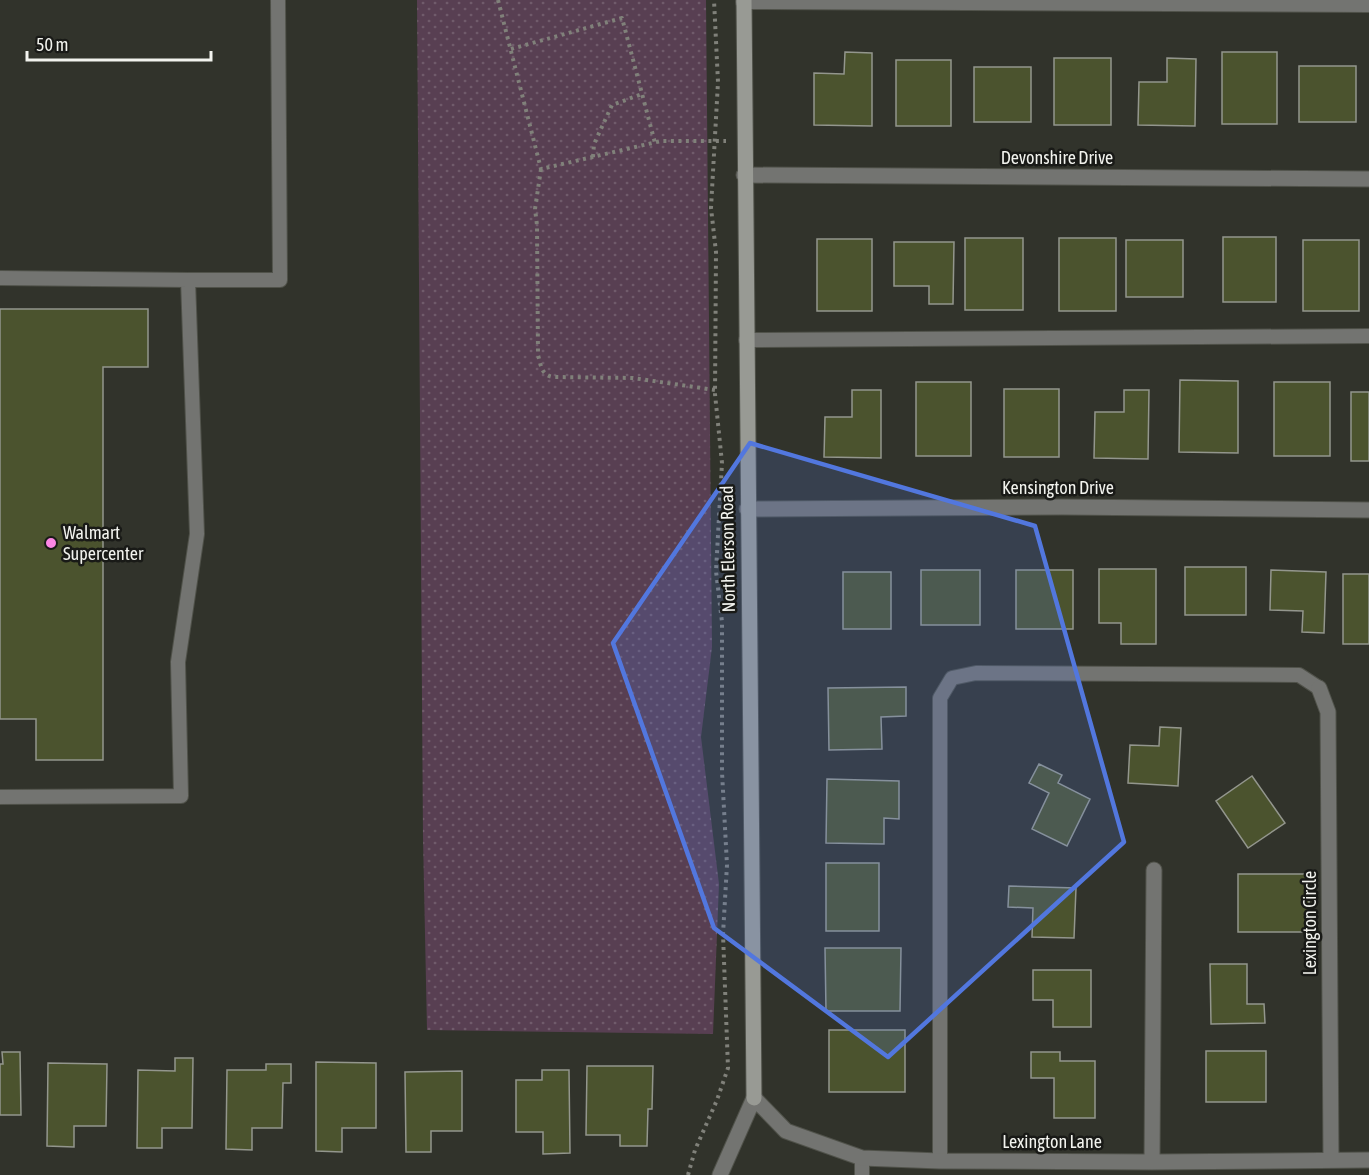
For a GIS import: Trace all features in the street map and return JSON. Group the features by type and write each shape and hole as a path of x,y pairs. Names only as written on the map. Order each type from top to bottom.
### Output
{"street":[{"name":"North Elerson Road","path":"743,1 754,1098"},
{"name":"Devonshire Drive","path":"744,176 1369,179"},
{"name":"Kensington Drive","path":"747,509 1074,507 1369,510"},
{"name":"Lexington Circle","path":"1318,688 1328,712 1331,1160"},
{"path":"1152,1162 1154,870"},
{"name":"Lexington Lane","path":"754,1098 786,1131 862,1158 940,1161 1152,1162 1369,1160"},
{"path":"720,1175 754,1098"}],"lane":[{"path":"0,278 280,280 278,0"},
{"path":"743,1 1369,5"},
{"path":"0,797 181,796 178,662 197,534 188,280"},
{"path":"746,340 1369,336"},
{"path":"940,1161 940,698 952,678 976,673 1299,675 1318,688"},
{"path":"862,1158 862,1175"}],"path":[{"path":"498,0 542,169 535,209 538,355 542,371 546,376 553,377 633,378 715,390"},
{"path":"688,1175 695,1150 728,1068 723,934 727,866 722,772 722,622 716,572 722,463 715,390 716,252 711,208 718,82 714,0"},
{"path":"511,49 622,18 655,143"},
{"path":"593,157 594,144 612,105 642,94"},
{"path":"542,169 655,143 744,141"}],"highlighted area":[{"path":"750,443 1035,526 1124,842 888,1057 714,928 613,643"}],"shaded area":[{"path":"417,0 706,0 712,647 701,737 719,884 713,1034 427,1030 423,837"}],"building":[{"path":"845,52 872,53 872,126 814,125 814,73 844,74"},
{"path":"1222,52 1277,52 1277,124 1222,124"},
{"path":"1054,58 1111,58 1111,125 1054,125"},
{"path":"1167,58 1196,59 1195,126 1138,125 1139,82 1167,82"},
{"path":"896,60 951,60 951,126 896,126"},
{"path":"1299,66 1356,66 1356,122 1299,122"},
{"path":"974,67 1031,67 1031,122 974,122"},
{"path":"1223,237 1276,237 1276,302 1223,302"},
{"path":"965,238 1023,238 1023,310 965,310"},
{"path":"1059,238 1116,238 1116,311 1059,311"},
{"path":"817,239 872,239 872,311 817,311"},
{"path":"1126,240 1183,240 1183,297 1126,297"},
{"path":"1303,240 1359,240 1359,311 1303,311"},
{"path":"894,242 954,242 953,304 929,304 929,286 894,286"},
{"name":"Walmart Supercenter","path":"0,309 148,309 148,367 103,367 103,760 36,760 36,719 0,719"},
{"path":"1180,380 1238,381 1238,453 1179,452"},
{"path":"916,382 971,382 971,456 916,456"},
{"path":"1274,382 1330,382 1330,456 1274,456"},
{"path":"1004,389 1059,389 1059,457 1004,457"},
{"path":"852,390 881,390 881,458 824,457 825,417 852,417"},
{"path":"1124,390 1149,390 1148,459 1094,458 1095,412 1124,412"},
{"path":"1351,392 1369,392 1369,461 1351,461"},
{"path":"1185,567 1246,567 1246,615 1185,615"},
{"path":"1099,569 1156,569 1156,644 1121,644 1121,623 1099,623"},
{"path":"921,570 980,570 980,625 921,625"},
{"path":"1016,570 1073,570 1073,629 1016,629"},
{"path":"1271,570 1326,572 1324,633 1302,632 1303,611 1270,610"},
{"path":"843,572 891,572 891,629 843,629"},
{"path":"1343,574 1369,574 1369,644 1343,644"},
{"path":"906,687 906,716 881,717 882,749 829,750 828,688"},
{"path":"1160,727 1181,728 1178,786 1128,783 1130,745 1159,746"},
{"path":"1039,764 1062,775 1058,783 1090,799 1067,846 1032,829 1049,793 1029,783"},
{"path":"1252,776 1285,823 1248,848 1216,801"},
{"path":"827,779 899,781 899,819 884,818 884,844 826,843"},
{"path":"826,863 879,863 879,931 826,931"},
{"path":"1238,874 1309,874 1309,932 1238,932"},
{"path":"1009,886 1076,888 1074,938 1032,937 1033,908 1008,907"},
{"path":"825,948 901,948 900,1011 826,1011"},
{"path":"1210,964 1247,964 1247,1004 1264,1004 1265,1023 1211,1024"},
{"path":"1033,970 1091,970 1091,1027 1053,1027 1053,1000 1033,1000"},
{"path":"829,1030 905,1030 905,1092 829,1092"},
{"path":"1206,1051 1266,1051 1266,1102 1206,1102"},
{"path":"2,1052 20,1052 21,1115 0,1115"},
{"path":"1031,1052 1060,1052 1060,1061 1095,1061 1095,1118 1054,1118 1054,1078 1031,1078"},
{"path":"175,1058 193,1058 192,1128 162,1128 162,1148 137,1148 138,1070 175,1071"},
{"path":"316,1062 376,1063 376,1128 342,1128 342,1152 316,1151"},
{"path":"48,1063 107,1064 106,1126 74,1126 74,1147 47,1146"},
{"path":"266,1064 291,1064 291,1083 283,1083 282,1128 252,1128 252,1150 226,1149 227,1070 266,1070"},
{"path":"587,1066 653,1066 652,1109 648,1109 647,1146 620,1146 620,1135 586,1135"},
{"path":"542,1070 569,1070 570,1153 543,1154 543,1132 516,1132 516,1080 542,1080"},
{"path":"462,1071 462,1131 431,1131 431,1152 406,1152 405,1072"}],"place":[{"name":"Walmart Supercenter","path":"51,543"}]}
